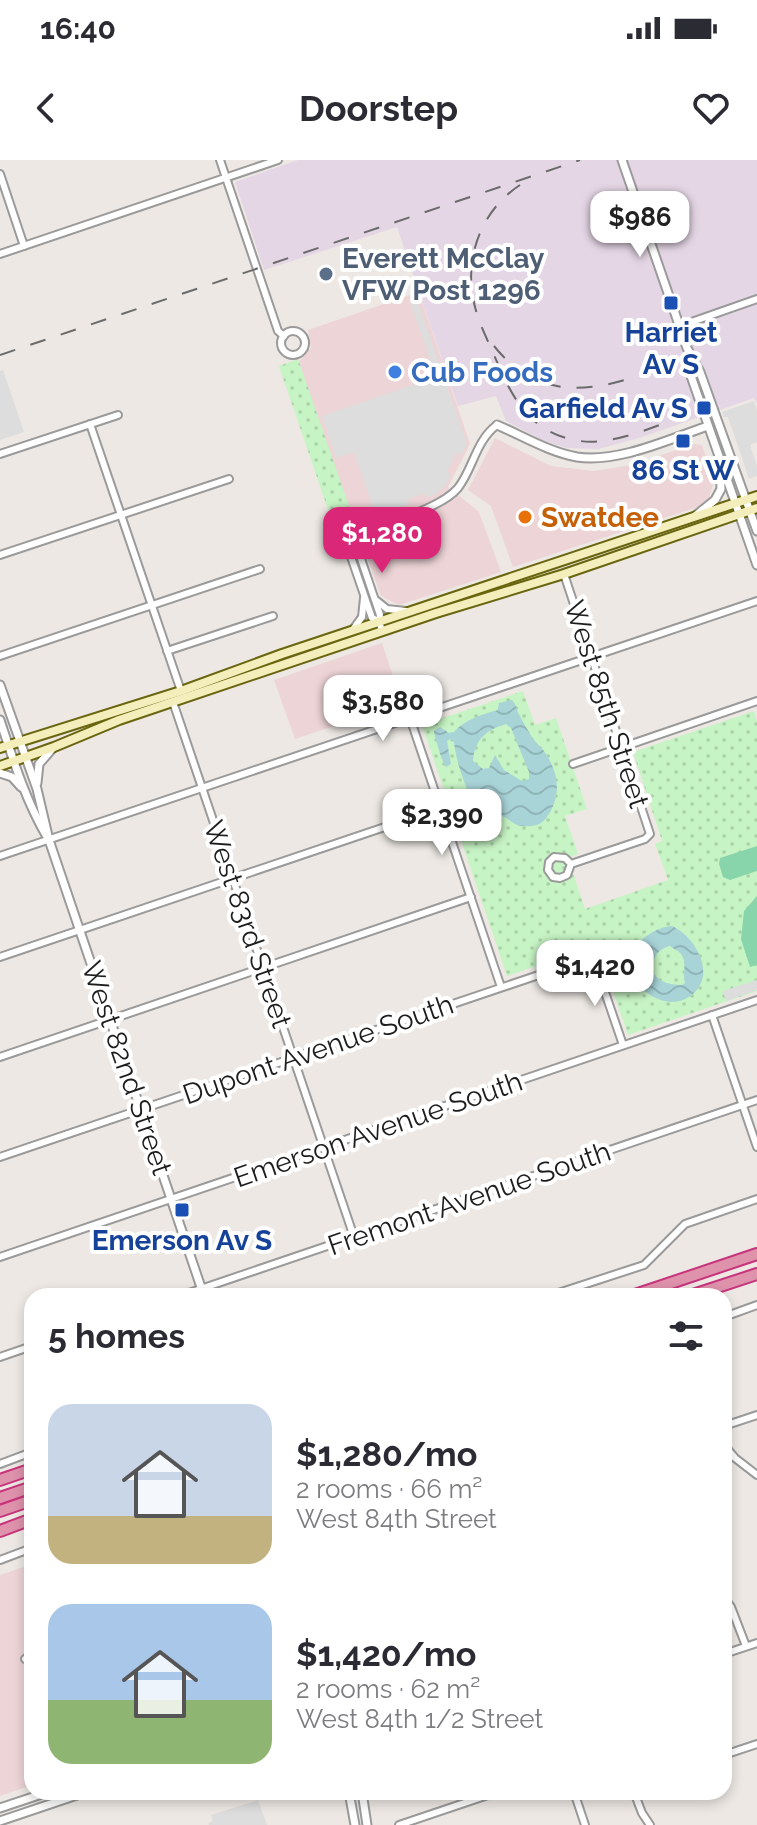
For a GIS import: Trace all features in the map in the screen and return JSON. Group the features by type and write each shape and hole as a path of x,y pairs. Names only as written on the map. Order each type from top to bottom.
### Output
{"highway":[{"path":"656,1288 757,1254"},
{"path":"714,1288 757,1274"},
{"path":"0,1480 24,1472"},
{"path":"0,1498 24,1490"},
{"path":"0,1511 24,1503"},
{"path":"0,1531 24,1524"}],"main road":[{"path":"4,747 181,691 379,621 757,496"},
{"path":"0,766 173,702 753,510"}],"street":[{"path":"220,160 278,331 284,336"},
{"path":"0,254 278,160"},
{"path":"622,160 680,326 691,376 757,565"},
{"path":"0,174 24,246"},
{"path":"680,326 757,299"},
{"path":"687,348 700,372 746,500 753,510 757,531"},
{"path":"0,454 118,415"},
{"path":"350,538 448,498 459,487 488,431 497,425 561,453 595,458 629,453 718,422"},
{"path":"90,424 181,691"},
{"path":"695,517 715,500 721,489 720,461"},
{"path":"0,555 229,479"},
{"path":"350,538 349,551 372,618 379,621"},
{"path":"350,538 357,547 380,615 382,631"},
{"path":"0,656 260,569"},
{"name":"West 85th Street","path":"564,574 650,834 645,839 571,864"},
{"path":"350,631 362,617 364,595"},
{"path":"374,597 387,609 410,611"},
{"path":"0,856 757,601"},
{"path":"167,651 273,616"},
{"name":"West 82nd Street","path":"0,685 37,789 49,840 202,1288"},
{"path":"573,764 757,701"},
{"name":"West 83rd Street","path":"173,702 354,1237"},
{"path":"410,718 501,987"},
{"name":"West 82nd Street","path":"0,720 4,747 14,761 36,818 49,840"},
{"path":"37,789 39,764 54,747"},
{"path":"0,773 12,777 24,790"},
{"path":"0,957 441,808"},
{"path":"0,1057 471,897"},
{"name":"Dupont Avenue South","path":"0,1157 591,958 623,1045"},
{"name":"Emerson Avenue South","path":"0,1257 757,1000"},
{"path":"712,1015 757,1147"},
{"name":"Fremont Avenue South","path":"214,1288 757,1100"},
{"path":"574,1288 644,1265 685,1224 757,1199"},
{"path":"732,1314 757,1305"},
{"path":"0,1357 24,1349"},
{"path":"732,1423 757,1415"},
{"path":"732,1454 757,1475"},
{"path":"0,1464 24,1455"},
{"path":"0,1560 24,1551"},
{"path":"732,1610 746,1646"},
{"path":"732,1651 757,1643"},
{"path":"732,1752 757,1744"},
{"path":"0,1808 24,1800"},
{"path":"0,1821 62,1800"},
{"path":"350,1800 355,1825"},
{"path":"363,1800 367,1825"},
{"path":"399,1825 474,1800"},
{"path":"577,1800 585,1825"},
{"path":"637,1800 650,1825"},
{"path":"430,1815 434,1825"}],"shaded area":[{"path":"298,160 757,160 757,404 754,398 598,449 567,448 542,440 506,421 496,396 458,406 397,227 264,270 235,182"},
{"path":"419,292 470,444 448,487 479,512 501,572 399,605 381,596 297,364 311,348 308,330"},
{"path":"417,299 467,444 461,455 456,453 447,472 451,475 437,493 427,498 425,493 408,499 409,504 381,514 379,509 374,511 354,452 336,458 322,416 436,377 410,302"},
{"path":"3,370 24,432 0,440 0,371"},
{"path":"754,401 757,442 750,445 757,476 749,479 728,417 724,417 722,412"},
{"path":"495,438 551,466 594,471 632,465 694,444 702,445 714,481 709,498 698,507 513,567 491,506 468,490"},
{"path":"382,643 402,703 295,739 274,680"},
{"path":"757,980 757,990 726,1001 723,991"},
{"path":"24,1567 24,1788 0,1796 0,1575"},
{"path":"258,1800 267,1825 208,1823 213,1821 211,1815"}],"green space":[{"path":"298,359 356,526 336,533 279,366"},
{"path":"523,691 535,725 556,718 587,809 565,816 578,854 568,858 585,909 668,880 655,844 662,841 633,752 754,711 757,721 757,991 628,1035 597,945 507,976 422,725"},
{"path":"757,846 757,871 730,880 723,877 720,858"},
{"path":"757,896 757,965 750,967 741,939 744,911"}],"water":[{"path":"514,702 555,774 557,790 553,806 544,820 535,825 520,826 502,816 478,813 460,770 454,742 450,739 447,741 451,764 446,767 437,744 434,731 440,727 449,733 454,732 468,721 498,710 499,703","holes":["506,724 511,728 529,772 529,779 522,781 504,770 495,755 489,768 483,769 473,761 476,747 487,733"]},
{"path":"672,926 695,946 703,965 703,974 695,992 682,1000 668,1002 643,989 634,978 631,964 633,951 644,938","holes":["670,946 684,959 685,983 682,985 662,981 654,972 653,961 659,951"]}],"railway":[{"path":"0,355 580,160"},
{"path":"520,185 507,195 487,220 475,249 471,281 474,305 482,327 507,384 523,409 544,428 574,440 589,442 634,434 692,413"},
{"path":"494,346 523,373 555,386 590,387 628,379"}],"place":[{"name":"Everett McClay VFW Post 1296","path":"326,274"},
{"name":"Harriet Av S","path":"671,303"},
{"name":"Cub Foods","path":"395,372"},
{"name":"Garfield Av S","path":"704,408"},
{"name":"86 St W","path":"683,441"},
{"name":"Swatdee","path":"525,517"},
{"name":"Emerson Av S","path":"182,1210"}]}
